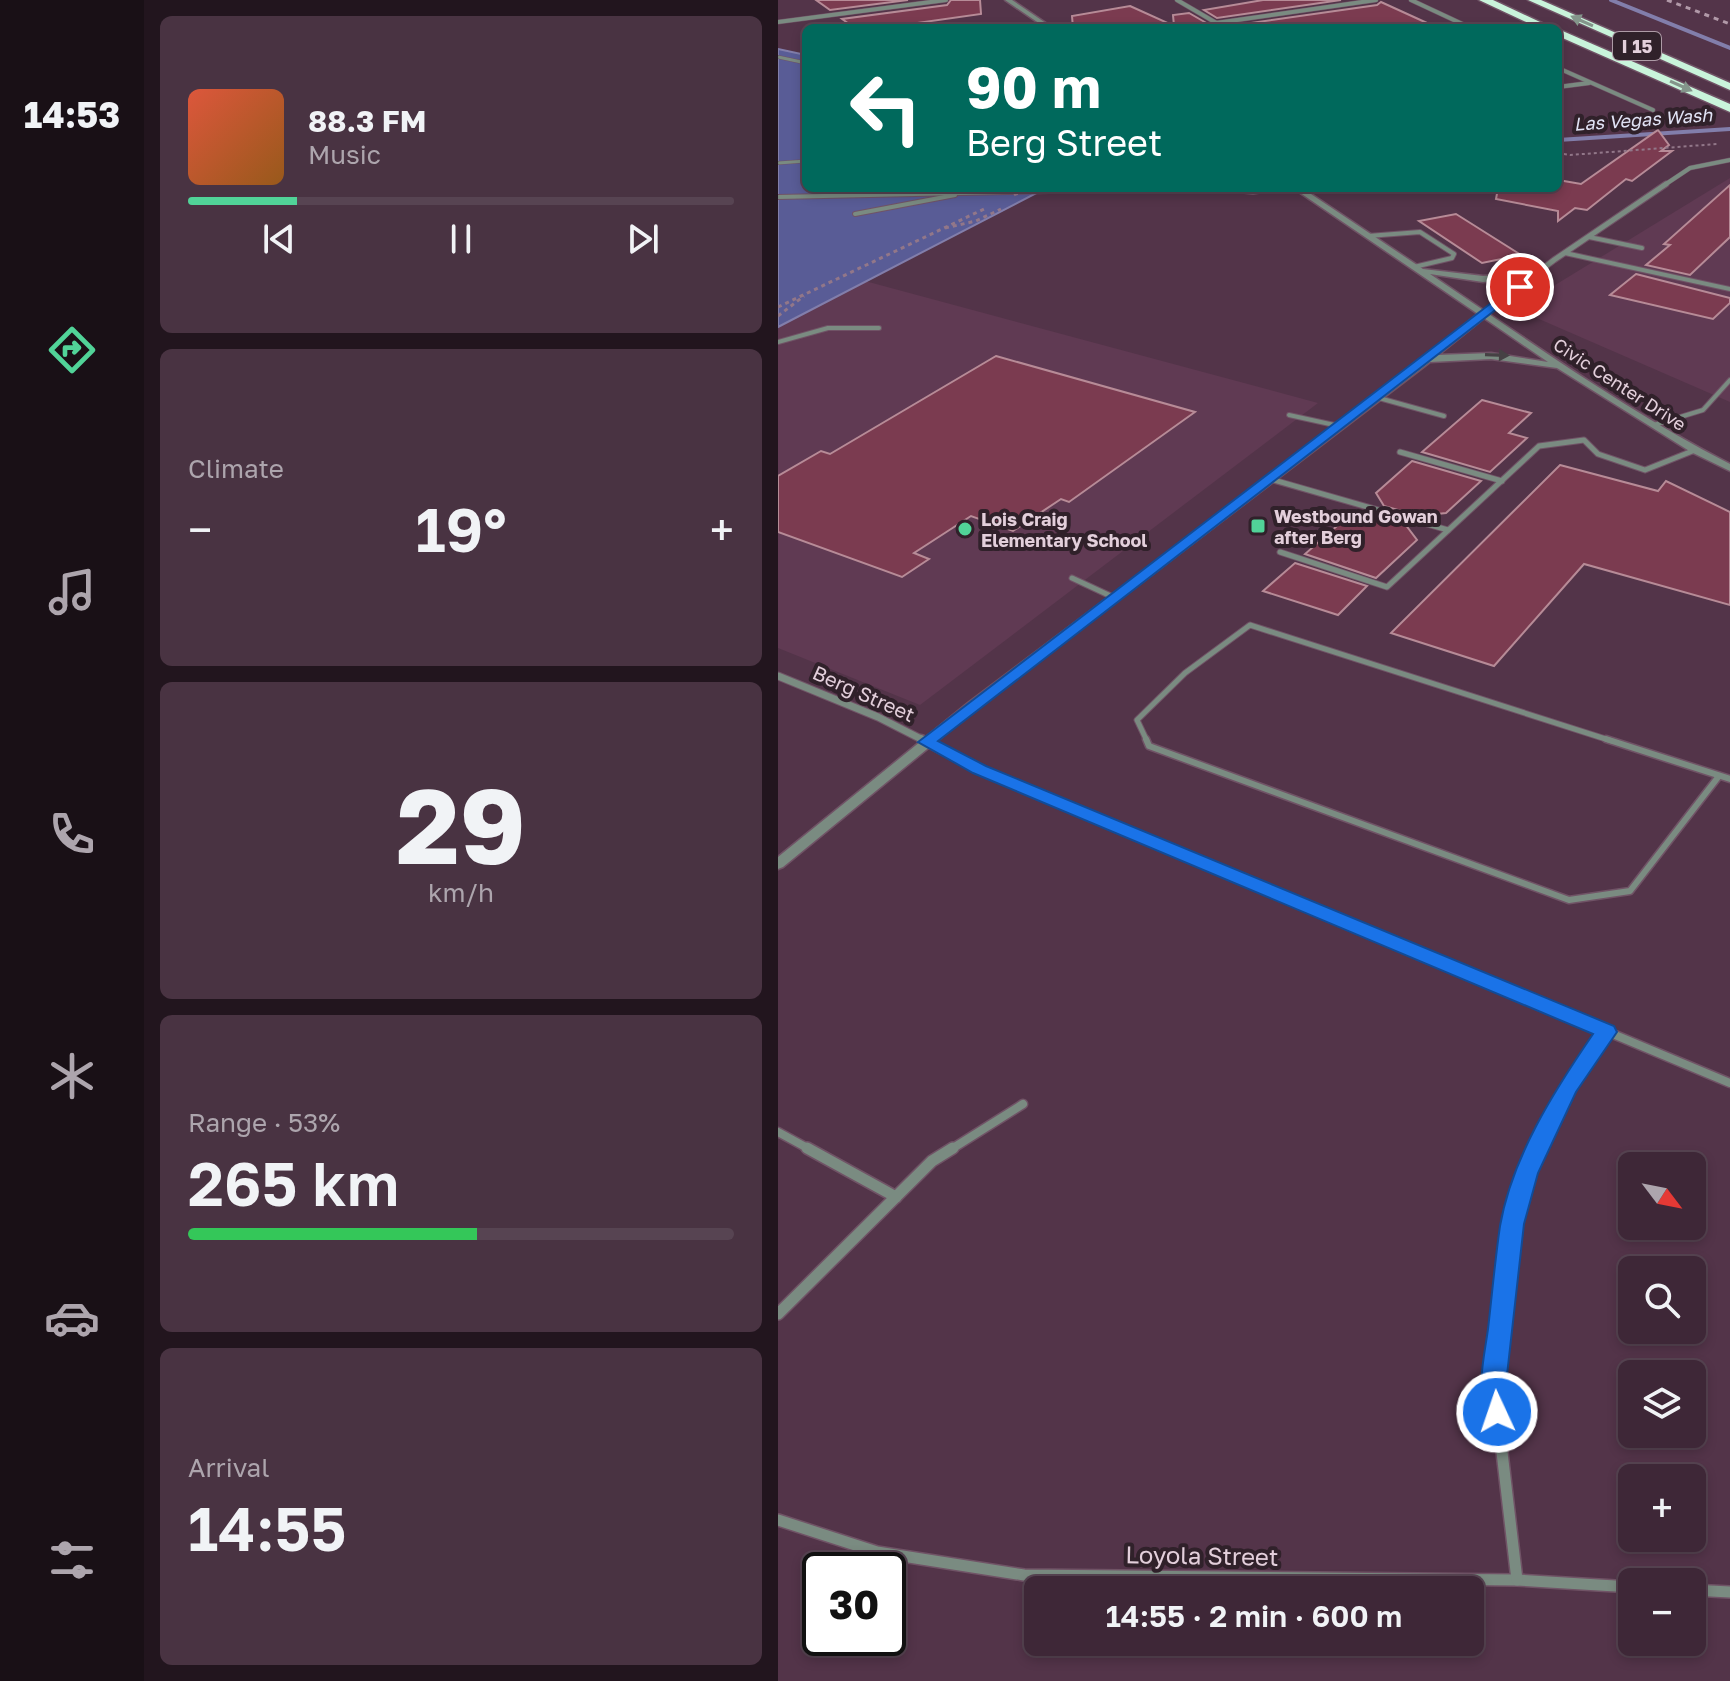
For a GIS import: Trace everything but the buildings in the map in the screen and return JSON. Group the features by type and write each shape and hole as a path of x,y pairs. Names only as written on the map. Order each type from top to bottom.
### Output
{"highway":[{"path":"1484,0 1539,24"},
{"name":"I 15","path":"1538,2 1730,87"},
{"name":"I 15","path":"1562,34 1730,108"}],"street":[{"path":"778,22 946,0"},
{"path":"1008,0 1044,24"},
{"path":"1177,0 1216,23 1376,0"},
{"path":"1411,0 1462,24"},
{"path":"1562,70 1653,110"},
{"path":"1562,86 1589,83"},
{"path":"778,864 927,742 1565,253 1690,168 1730,160"},
{"name":"Civic Center Drive","path":"1303,192 1565,369 1695,450 1730,468"},
{"path":"1416,268 1483,279 1537,274"},
{"path":"1427,359 1512,356 1565,369"},
{"name":"Berg Street","path":"778,676 878,717 979,769 1606,1032 1729,1080"},
{"path":"1517,1580 1494,1384 1512,1224 1526,1173 1567,1088 1606,1032"},
{"path":"778,1314 932,1161 1023,1104"},
{"path":"778,1132 896,1197"},
{"name":"Loyola Street","path":"778,1520 877,1552 1024,1575 1517,1580 1618,1586"},
{"path":"1706,1591 1730,1592"}],"lane":[{"path":"778,57 802,62"},
{"path":"778,163 802,161"},
{"path":"778,197 941,192"},
{"path":"855,214 969,192"},
{"path":"1368,236 1420,232 1454,254 1452,258 1416,268"},
{"path":"1589,237 1642,248"},
{"path":"1565,253 1730,289"},
{"path":"778,342 828,327 862,325 879,328"},
{"path":"1654,425 1703,410 1730,380"},
{"path":"1379,398 1444,416"},
{"path":"1289,415 1339,426"},
{"path":"1280,552 1387,587 1539,446 1584,440 1598,454 1645,470 1695,450"},
{"path":"1400,452 1502,481"},
{"path":"1270,479 1448,530"},
{"path":"1072,578 1115,598"},
{"path":"1719,776 1630,891 1569,900 1149,746 1137,720 1185,673 1250,625 1730,779"}],"path":[{"path":"1562,154 1730,144"},
{"path":"1014,195 1020,192"},
{"path":"778,307 987,208"},
{"path":"778,316 804,295"}],"shaded area":[{"path":"1730,178 1730,402 1516,309"},
{"name":"Lois Craig Elementary School","path":"865,281 1318,403 920,705 778,648 778,327"}],"water":[{"path":"778,49 802,54 802,192 1038,192 778,327"}],"waterway":[{"path":"1611,0 1730,48"},
{"name":"Las Vegas Wash","path":"1562,140 1730,129"}],"railway":[{"path":"1667,0 1730,24"}],"place":[{"name":"Westbound Gowan after Berg","path":"1258,526"},
{"name":"Lois Craig Elementary School","path":"965,529"}],"route":[{"path":"1497,1412 1494,1384 1512,1224 1526,1173 1567,1088 1606,1032 979,769 927,742 1520,287"}]}
